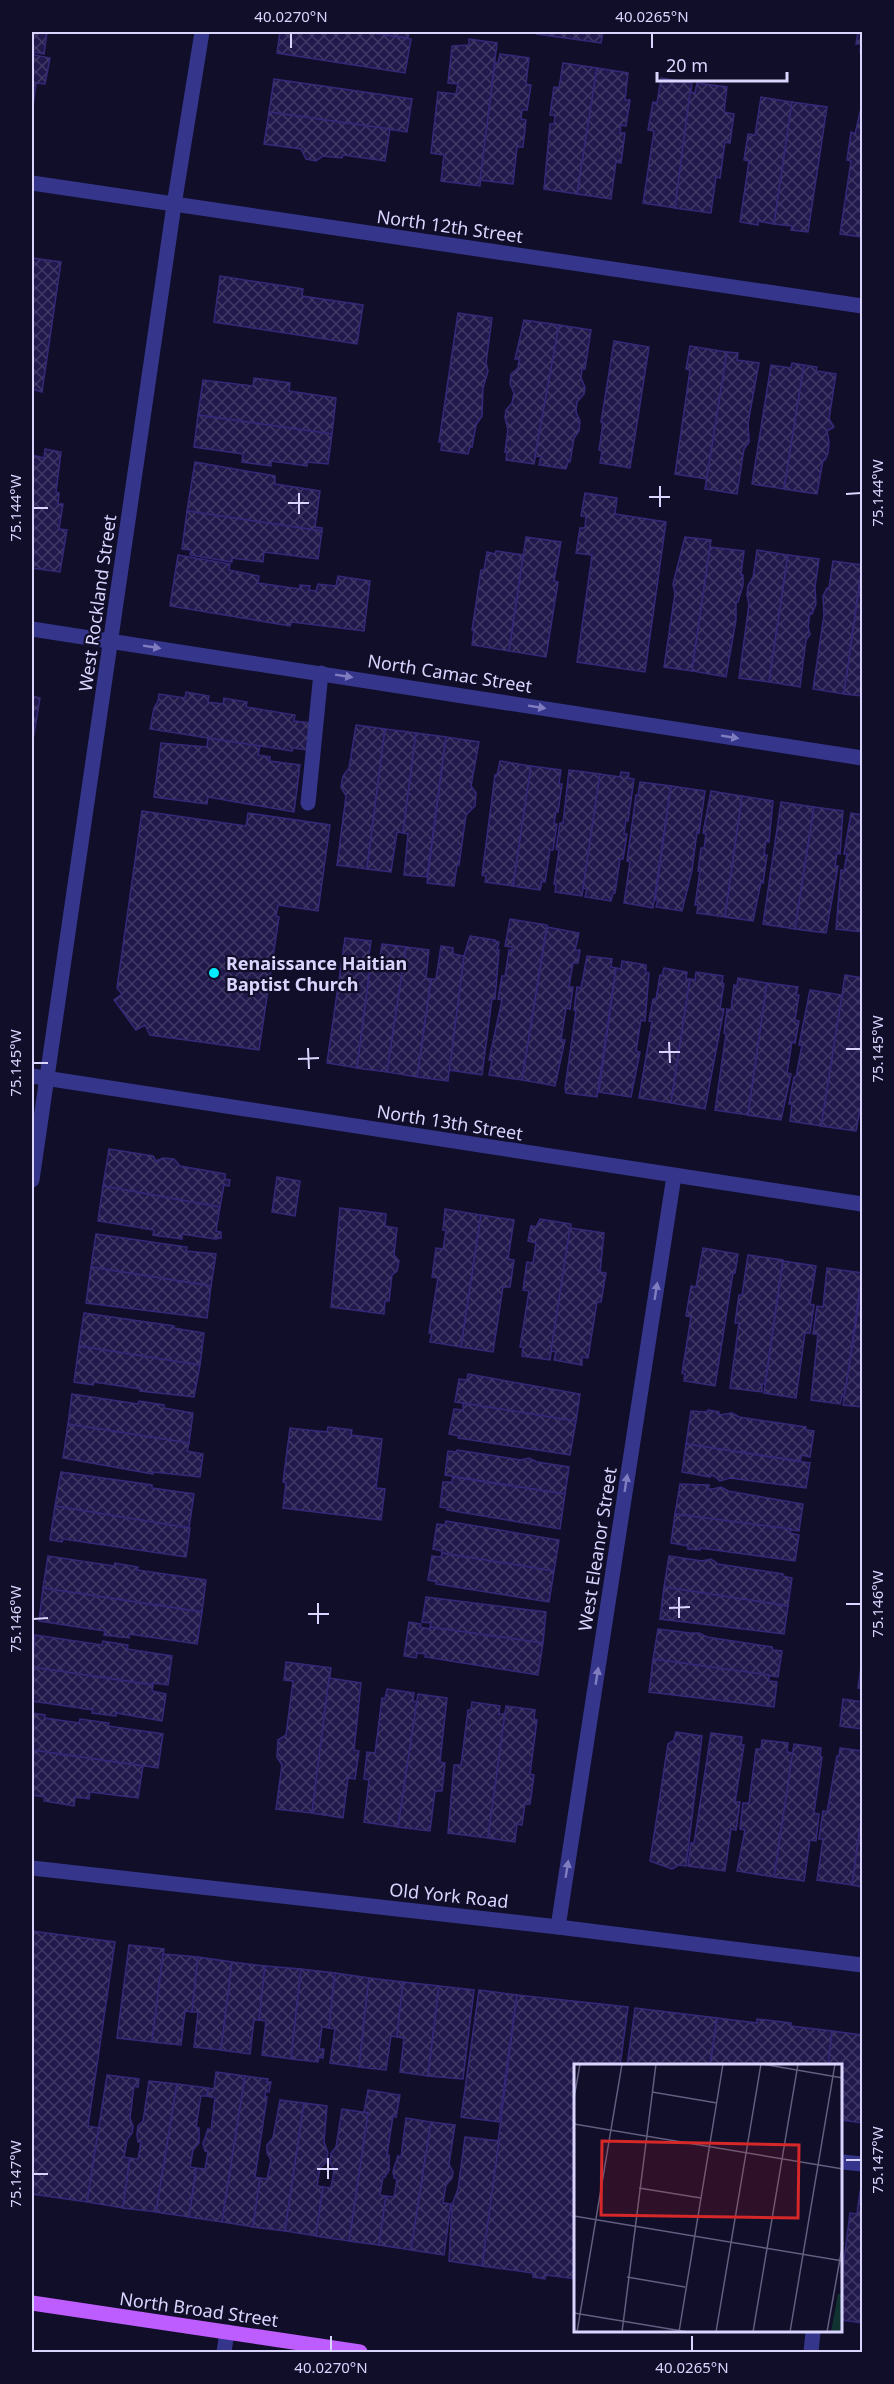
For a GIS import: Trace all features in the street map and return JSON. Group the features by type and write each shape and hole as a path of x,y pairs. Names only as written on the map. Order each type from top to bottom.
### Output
{"main road":[{"name":"North Broad Street","path":"32,2303 360,2352"}],"street":[{"name":"West Rockland Street","path":"32,1180 174,205 202,32"},
{"name":"North 12th Street","path":"32,183 862,306"},
{"name":"North Camac Street","path":"32,629 862,758"},
{"path":"308,804 321,673"},
{"name":"North 13th Street","path":"32,1076 862,1204"},
{"name":"West Eleanor Street","path":"558,1927 674,1176"},
{"name":"Old York Road","path":"32,1868 558,1927 862,1965"},
{"path":"843,2162 862,2164"},
{"path":"224,2352 227,2332"},
{"path":"811,2352 813,2333"}],"building":[{"path":"32,32 47,32 44,54 34,52 34,55 50,58 45,84 36,83 33,107 32,107"},
{"path":"280,32 366,32 411,39 405,73 277,53"},
{"path":"366,32 409,32 408,38"},
{"path":"537,32 603,32 601,43 537,34"},
{"path":"858,32 862,32 862,52 860,52 861,44 856,44"},
{"path":"469,39 497,43 480,186 441,181 444,155 431,153 438,92 456,94 458,84 448,83 452,46 469,45"},
{"path":"500,54 529,58 526,84 531,85 527,110 522,110 521,119 526,120 523,147 517,147 513,184 480,180 495,63 498,63"},
{"path":"563,63 597,68 577,194 544,189 550,124 554,124 555,115 550,115 554,87 559,88"},
{"path":"597,68 628,73 625,100 630,100 626,126 621,125 620,133 625,133 621,163 616,162 611,199 577,194"},
{"path":"661,78 692,83 675,208 643,203 654,131 648,130 653,102 657,103"},
{"path":"274,79 412,99 407,132 269,112"},
{"path":"697,83 727,87 724,112 734,114 730,143 725,142 720,178 716,177 711,213 675,208 690,92 695,93"},
{"path":"761,97 792,102 774,224 758,221 758,225 740,222 749,161 744,160 748,134 755,135"},
{"path":"792,102 827,107 808,232 791,230 792,226 774,224"},
{"path":"861,108 862,237 840,234 851,161 847,160 851,132 855,134"},
{"path":"269,112 390,129 385,161 343,155 342,158 323,156 316,161 306,159 301,149 264,144"},
{"path":"32,258 61,262 42,392 32,389"},
{"path":"220,276 303,289 302,296 363,305 357,344 214,322"},
{"path":"458,313 492,318 486,363 488,371 483,388 482,416 476,425 472,447 468,454 441,450 442,442 439,442"},
{"path":"524,320 559,325 534,464 506,460 507,452 505,452 508,429 505,418 506,410 512,403 514,393 510,384 511,374 518,368 519,359 515,359"},
{"path":"559,325 591,330 585,369 582,369 581,378 585,387 584,394 577,402 579,431 574,438 570,462 566,469 539,465 541,457 535,456"},
{"path":"614,341 649,347 630,468 600,463 602,451 599,450 603,423 601,422"},
{"path":"690,346 727,352 707,479 675,474 690,370 686,369"},
{"path":"727,352 738,353 737,360 759,363 748,423 749,442 744,449 737,494 705,489"},
{"path":"792,363 804,365 784,489 752,484 771,365 791,368"},
{"path":"804,365 817,367 816,371 836,374 829,419 834,427 827,431 828,453 823,460 817,494 784,489"},
{"path":"254,378 290,383 289,391 336,398 332,434 198,415 203,380 253,386"},
{"path":"198,415 332,434 328,464 307,462 307,466 271,461 271,466 242,462 243,454 194,447"},
{"path":"45,449 61,452 56,492 59,493 58,504 63,504 59,529 67,530 60,572 32,568 32,455 44,458"},
{"path":"195,462 275,476 275,484 320,491 315,527 322,528 322,531 187,511"},
{"path":"585,493 617,498 615,514 666,522 645,672 577,662 592,555 576,553 580,528 585,528 586,516 581,516"},
{"path":"187,511 322,531 318,559 264,552 263,562 232,558 232,562 190,555 191,550 182,549"},
{"path":"526,537 561,542 554,581 558,582 546,657 509,651"},
{"path":"685,537 711,540 692,671 664,667 675,593 673,584"},
{"path":"710,547 744,551 741,575 743,575 743,585 738,602 736,602 736,620 726,677 692,671"},
{"path":"757,550 788,555 769,682 739,678 749,604 748,586 753,577"},
{"path":"496,551 523,555 509,651 472,645 481,570 484,570 487,552 495,554"},
{"path":"178,555 230,564 229,570 259,576 258,583 300,589 300,585 310,586 309,590 316,591 318,584 336,586 338,576 370,581 364,631 292,622 290,626 170,606"},
{"path":"788,555 819,559 815,587 816,604 812,614 810,613 808,627 810,634 806,640 800,687 769,682"},
{"path":"833,561 862,565 844,694 813,689 824,615 823,596 829,588"},
{"path":"862,567 862,696 844,694"},
{"path":"186,692 209,696 208,702 223,704 224,698 247,702 246,707 295,715 294,721 311,723 307,750 293,748 292,751 150,729 159,694 185,698"},
{"path":"32,696 40,698 33,740 32,740"},
{"path":"356,725 385,729 367,869 337,865 346,796 341,787 343,776 349,768"},
{"path":"385,729 416,733 403,833 397,832 391,872 367,869"},
{"path":"416,733 446,737 427,877 404,875 408,834 403,833"},
{"path":"446,737 479,742 471,786 476,793 475,806 466,815 454,886 427,883"},
{"path":"208,738 260,746 258,755 270,757 270,761 300,765 294,812 208,797 207,804 154,797 161,743 207,747"},
{"path":"500,761 531,766 513,886 485,882 486,876 482,875 495,775 497,775"},
{"path":"531,766 561,770 559,784 562,784 554,824 557,824 553,850 550,850 545,882 542,881 540,890 513,886"},
{"path":"569,770 600,774 582,896 555,892 556,884 554,884 559,850 556,849 560,823 563,823"},
{"path":"621,772 629,773 628,778 634,779 624,834 627,834 623,859 620,859 615,893 611,901 585,897 587,889 583,888 600,774 620,777"},
{"path":"640,782 671,786 653,908 624,903 630,862 627,861 636,795 638,795"},
{"path":"671,786 705,791 692,870 682,911 656,907 658,900 655,900"},
{"path":"711,791 742,796 725,917 697,913 698,905 695,905 701,848 704,848 706,834 703,833"},
{"path":"742,796 773,801 769,842 766,841 764,855 767,855 763,883 761,882 753,921 725,917"},
{"path":"781,802 814,807 795,929 763,924"},
{"path":"814,807 843,811 840,854 837,853 835,866 838,866 826,933 795,929"},
{"path":"142,811 246,826 248,813 330,825 318,911 278,905 276,916 279,917 259,1050 150,1035 145,1025 136,1030 114,1000 122,994 117,988"},
{"path":"851,813 862,815 862,932 836,929 841,870 844,871 847,854 844,854"},
{"path":"510,919 547,925 522,1080 489,1075 492,1060 489,1060 502,1000 498,999 502,976 505,976 509,950 512,951 512,947 505,946"},
{"path":"547,927 579,933 575,950 580,950 578,963 573,963 569,987 573,987 570,1009 566,1008 561,1040 565,1040 555,1086 522,1080"},
{"path":"470,936 499,942 495,999 492,999 482,1075 449,1070 464,956"},
{"path":"345,938 371,941 367,969 370,969 357,1068 327,1063"},
{"path":"382,944 406,947 387,1072 357,1068 370,969 378,970"},
{"path":"441,946 453,948 453,954 464,956 448,1081 417,1077 431,979 436,979"},
{"path":"406,947 429,950 426,978 431,979 417,1077 387,1072"},
{"path":"587,956 612,959 611,967 616,968 597,1097 566,1093 565,1088 576,1011 574,1010 577,987 581,988"},
{"path":"622,961 646,965 646,973 649,973 645,1021 641,1020 636,1051 640,1052 631,1097 599,1092 616,968 621,969"},
{"path":"664,968 687,972 686,979 690,979 671,1103 639,1098 652,1022 649,1021 653,999 656,999 660,975 662,976"},
{"path":"696,972 723,976 722,983 724,984 720,1008 724,1009 705,1109 671,1103 690,979 695,980"},
{"path":"845,975 862,978 862,1099 856,1131 821,1126"},
{"path":"738,978 767,983 748,1115 715,1110 726,1034 724,1033 727,1009 731,1010 734,985 737,986"},
{"path":"767,983 798,987 796,995 799,995 795,1020 799,1021 795,1043 792,1042 787,1073 791,1074 781,1120 748,1115"},
{"path":"810,990 842,995 821,1126 790,1121 792,1104 789,1104 802,1045 799,1045"},
{"path":"109,1149 153,1156 156,1161 163,1158 174,1159 180,1166 225,1174 225,1179 230,1180 229,1186 224,1185 220,1207 103,1186"},
{"path":"277,1177 300,1181 295,1216 272,1212"},
{"path":"103,1186 220,1207 216,1231 221,1232 221,1238 182,1234 182,1239 153,1235 154,1230 98,1221"},
{"path":"340,1208 386,1214 385,1226 397,1228 394,1255 399,1261 397,1271 392,1275 389,1301 385,1301 384,1314 331,1307"},
{"path":"445,1209 481,1215 461,1347 430,1342 432,1333 429,1333 438,1278 432,1277 436,1248 443,1249 446,1230 443,1230"},
{"path":"481,1215 514,1220 508,1259 514,1260 510,1287 503,1287 493,1352 461,1347"},
{"path":"540,1219 571,1224 550,1360 522,1356 523,1347 520,1347 529,1291 523,1290 527,1262 533,1263 536,1243 528,1241 531,1226 536,1227"},
{"path":"570,1228 604,1233 600,1272 606,1273 601,1302 597,1302 588,1358 582,1357 582,1365 554,1360 556,1352 551,1351"},
{"path":"96,1234 187,1247 186,1251 216,1254 211,1286 91,1267"},
{"path":"703,1248 738,1254 715,1386 684,1381 685,1374 682,1373 691,1317 686,1316 691,1286 696,1287"},
{"path":"748,1255 783,1260 762,1392 730,1388 739,1323 735,1323"},
{"path":"783,1261 816,1266 810,1304 814,1305 810,1333 805,1333 796,1398 764,1393"},
{"path":"91,1267 211,1286 207,1318 86,1303"},
{"path":"827,1268 862,1273 845,1396 842,1396 840,1404 811,1400 818,1334 813,1334 817,1306 823,1307"},
{"path":"862,1284 862,1407 843,1405"},
{"path":"84,1313 174,1326 174,1328 204,1333 200,1365 79,1346"},
{"path":"79,1346 200,1365 194,1397 140,1391 140,1389 94,1382 93,1385 74,1382"},
{"path":"468,1374 580,1394 576,1421 455,1402 459,1379 467,1380"},
{"path":"72,1394 138,1404 139,1401 193,1413 189,1443 68,1424"},
{"path":"463,1403 576,1421 570,1455 458,1438 459,1436 449,1434 454,1409 463,1410"},
{"path":"708,1410 719,1412 719,1415 732,1413 739,1417 806,1427 806,1430 814,1431 810,1457 802,1455 800,1461 686,1444 691,1411 708,1412"},
{"path":"68,1424 189,1443 187,1451 203,1454 200,1477 153,1472 153,1474 63,1458"},
{"path":"328,1427 352,1430 351,1435 382,1439 376,1488 385,1489 381,1520 283,1508 286,1483 283,1482 290,1428 327,1432"},
{"path":"686,1444 810,1463 806,1488 730,1478 720,1481 710,1475 710,1477 682,1472"},
{"path":"457,1450 521,1460 529,1458 537,1462 569,1467 565,1494 445,1475 448,1451 456,1452"},
{"path":"61,1472 152,1485 152,1488 194,1494 189,1528 55,1506"},
{"path":"453,1477 565,1494 560,1529 440,1507 443,1482 452,1482"},
{"path":"680,1484 709,1485 708,1489 721,1487 728,1491 803,1504 799,1531 675,1514"},
{"path":"55,1506 190,1528 186,1557 63,1539 62,1542 50,1540"},
{"path":"675,1514 791,1529 790,1533 799,1535 795,1561 700,1548 700,1550 688,1549 688,1546 671,1543"},
{"path":"446,1521 559,1540 554,1571 442,1553 442,1551 433,1549 437,1524 445,1525"},
{"path":"442,1553 554,1571 549,1602 436,1584 437,1582 428,1580 432,1556 441,1557"},
{"path":"48,1556 114,1566 115,1563 138,1567 137,1570 206,1580 202,1612 43,1588"},
{"path":"669,1556 702,1561 711,1559 718,1564 783,1574 783,1576 792,1578 788,1606 664,1587"},
{"path":"664,1587 788,1606 784,1634 660,1619"},
{"path":"43,1588 202,1612 197,1644 129,1634 129,1638 104,1635 105,1631 39,1621"},
{"path":"426,1597 546,1612 543,1643 430,1627 431,1623 422,1622"},
{"path":"409,1622 421,1624 420,1627 430,1629 430,1627 543,1643 538,1675 425,1657 426,1654 417,1653 416,1658 404,1656"},
{"path":"658,1629 691,1635 699,1633 707,1637 772,1647 773,1650 782,1651 778,1677 653,1659"},
{"path":"35,1635 102,1645 103,1641 128,1645 127,1649 172,1656 168,1685 153,1683 153,1685 32,1667"},
{"path":"653,1659 769,1675 769,1681 777,1682 774,1707 649,1692"},
{"path":"286,1662 331,1668 312,1813 276,1809 282,1765 277,1757 278,1740 286,1735 293,1681 284,1680"},
{"path":"32,1667 153,1685 152,1691 166,1694 162,1721 116,1713 116,1716 92,1713 93,1710 32,1701"},
{"path":"862,1667 862,1689 858,1688"},
{"path":"329,1678 361,1683 354,1750 359,1751 355,1779 348,1778 343,1818 312,1813"},
{"path":"387,1689 414,1693 413,1701 417,1702 398,1827 364,1822 369,1780 364,1779 367,1752 375,1753 382,1698 385,1699"},
{"path":"418,1694 447,1698 440,1762 445,1763 442,1791 435,1791 430,1831 398,1827"},
{"path":"843,1699 862,1702 862,1729 840,1726"},
{"path":"472,1702 500,1706 499,1714 506,1714 488,1838 448,1833 454,1765 461,1765 468,1710 471,1710"},
{"path":"506,1706 535,1710 534,1719 537,1720 530,1774 534,1775 530,1804 525,1804 522,1825 517,1824 515,1842 488,1838"},
{"path":"32,1713 45,1715 45,1718 79,1723 80,1719 109,1723 108,1726 163,1734 158,1768 32,1750"},
{"path":"676,1732 702,1736 686,1866 679,1865 672,1869 650,1861 668,1744 674,1740"},
{"path":"711,1733 742,1737 741,1745 744,1745 735,1802 740,1802 736,1830 731,1829 725,1871 688,1866 691,1843 694,1843"},
{"path":"762,1740 788,1743 787,1752 794,1753 774,1877 737,1871 745,1830 740,1829 743,1803 749,1803 756,1749 761,1749"},
{"path":"794,1744 821,1748 820,1756 822,1757 814,1813 819,1814 816,1841 810,1840 804,1881 774,1877"},
{"path":"840,1748 862,1751 862,1814 852,1885 817,1880 823,1839 819,1839 823,1811 827,1812"},
{"path":"32,1750 143,1766 138,1798 90,1792 89,1799 75,1797 74,1806 44,1801 45,1797 32,1795"},
{"path":"862,1814 862,1887 852,1885"},
{"path":"32,1931 115,1942 88,2126 99,2128 87,2202 32,2194"},
{"path":"129,1945 164,1949 152,2042 117,2038"},
{"path":"163,1954 198,1957 192,2012 185,2011 181,2045 152,2042"},
{"path":"198,1957 232,1962 221,2050 194,2047 198,2012 192,2012"},
{"path":"232,1962 265,1966 259,2020 254,2020 250,2054 221,2050"},
{"path":"265,1966 301,1969 291,2059 262,2055 266,2021 259,2020"},
{"path":"301,1969 335,1973 329,2028 322,2027 319,2049 324,2049 323,2058 319,2057 318,2062 291,2059"},
{"path":"335,1973 369,1978 359,2067 330,2063 335,2029 329,2028"},
{"path":"369,1978 403,1982 397,2037 391,2036 386,2070 359,2067"},
{"path":"403,1982 439,1986 428,2076 400,2072 404,2038 397,2037"},
{"path":"439,1986 474,1990 463,2079 428,2076"},
{"path":"479,1990 517,1995 499,2122 461,2117"},
{"path":"517,1995 628,2007 620,2064 574,2064 574,2279 546,2275 545,2279 533,2277 533,2273 482,2266"},
{"path":"635,2008 717,2018 710,2064 627,2064"},
{"path":"717,2018 757,2023 757,2019 832,2031 828,2064 710,2064"},
{"path":"832,2031 862,2035 862,2123 843,2120 843,2064 828,2064"},
{"path":"216,2072 245,2076 222,2222 189,2217 196,2168 205,2169 208,2152 205,2151 203,2144 208,2129 211,2130 215,2098 207,2096 208,2088 214,2089"},
{"path":"107,2075 139,2079 138,2087 134,2086 130,2118 133,2126 132,2133 127,2140 124,2157 130,2158 123,2208 87,2202"},
{"path":"245,2076 268,2079 267,2082 271,2082 269,2092 266,2091 255,2177 260,2178 253,2227 222,2222"},
{"path":"149,2081 177,2084 156,2212 123,2208 130,2158 138,2159 141,2142 138,2142 138,2126 143,2121"},
{"path":"177,2084 208,2088 207,2096 201,2096 196,2127 199,2128 199,2143 193,2150 190,2167 196,2168 189,2217 156,2212"},
{"path":"368,2090 400,2095 396,2117 393,2116 387,2155 389,2155 389,2170 383,2177 380,2195 386,2196 379,2245 349,2241 368,2113 364,2112"},
{"path":"280,2100 304,2103 285,2231 253,2227 260,2178 267,2179 271,2160 267,2153 267,2145 273,2138"},
{"path":"304,2103 327,2106 324,2142 328,2153 326,2162 320,2168 317,2186 323,2187 316,2236 285,2231"},
{"path":"342,2109 368,2113 349,2241 316,2236 323,2187 331,2188 334,2170 330,2163 331,2153 336,2147"},
{"path":"406,2118 431,2122 411,2250 379,2245 386,2196 394,2197 397,2179 394,2178 393,2171 398,2156 401,2157"},
{"path":"431,2122 455,2125 449,2164 453,2172 452,2178 446,2185 443,2203 451,2204 444,2255 411,2250"},
{"path":"465,2137 499,2141 482,2266 449,2261 452,2205 458,2189"},
{"path":"860,2191 862,2191 862,2323 843,2320 843,2268 850,2213 857,2214"}],"place":[{"name":"Renaissance Haitian Baptist Church","path":"214,973"}]}
